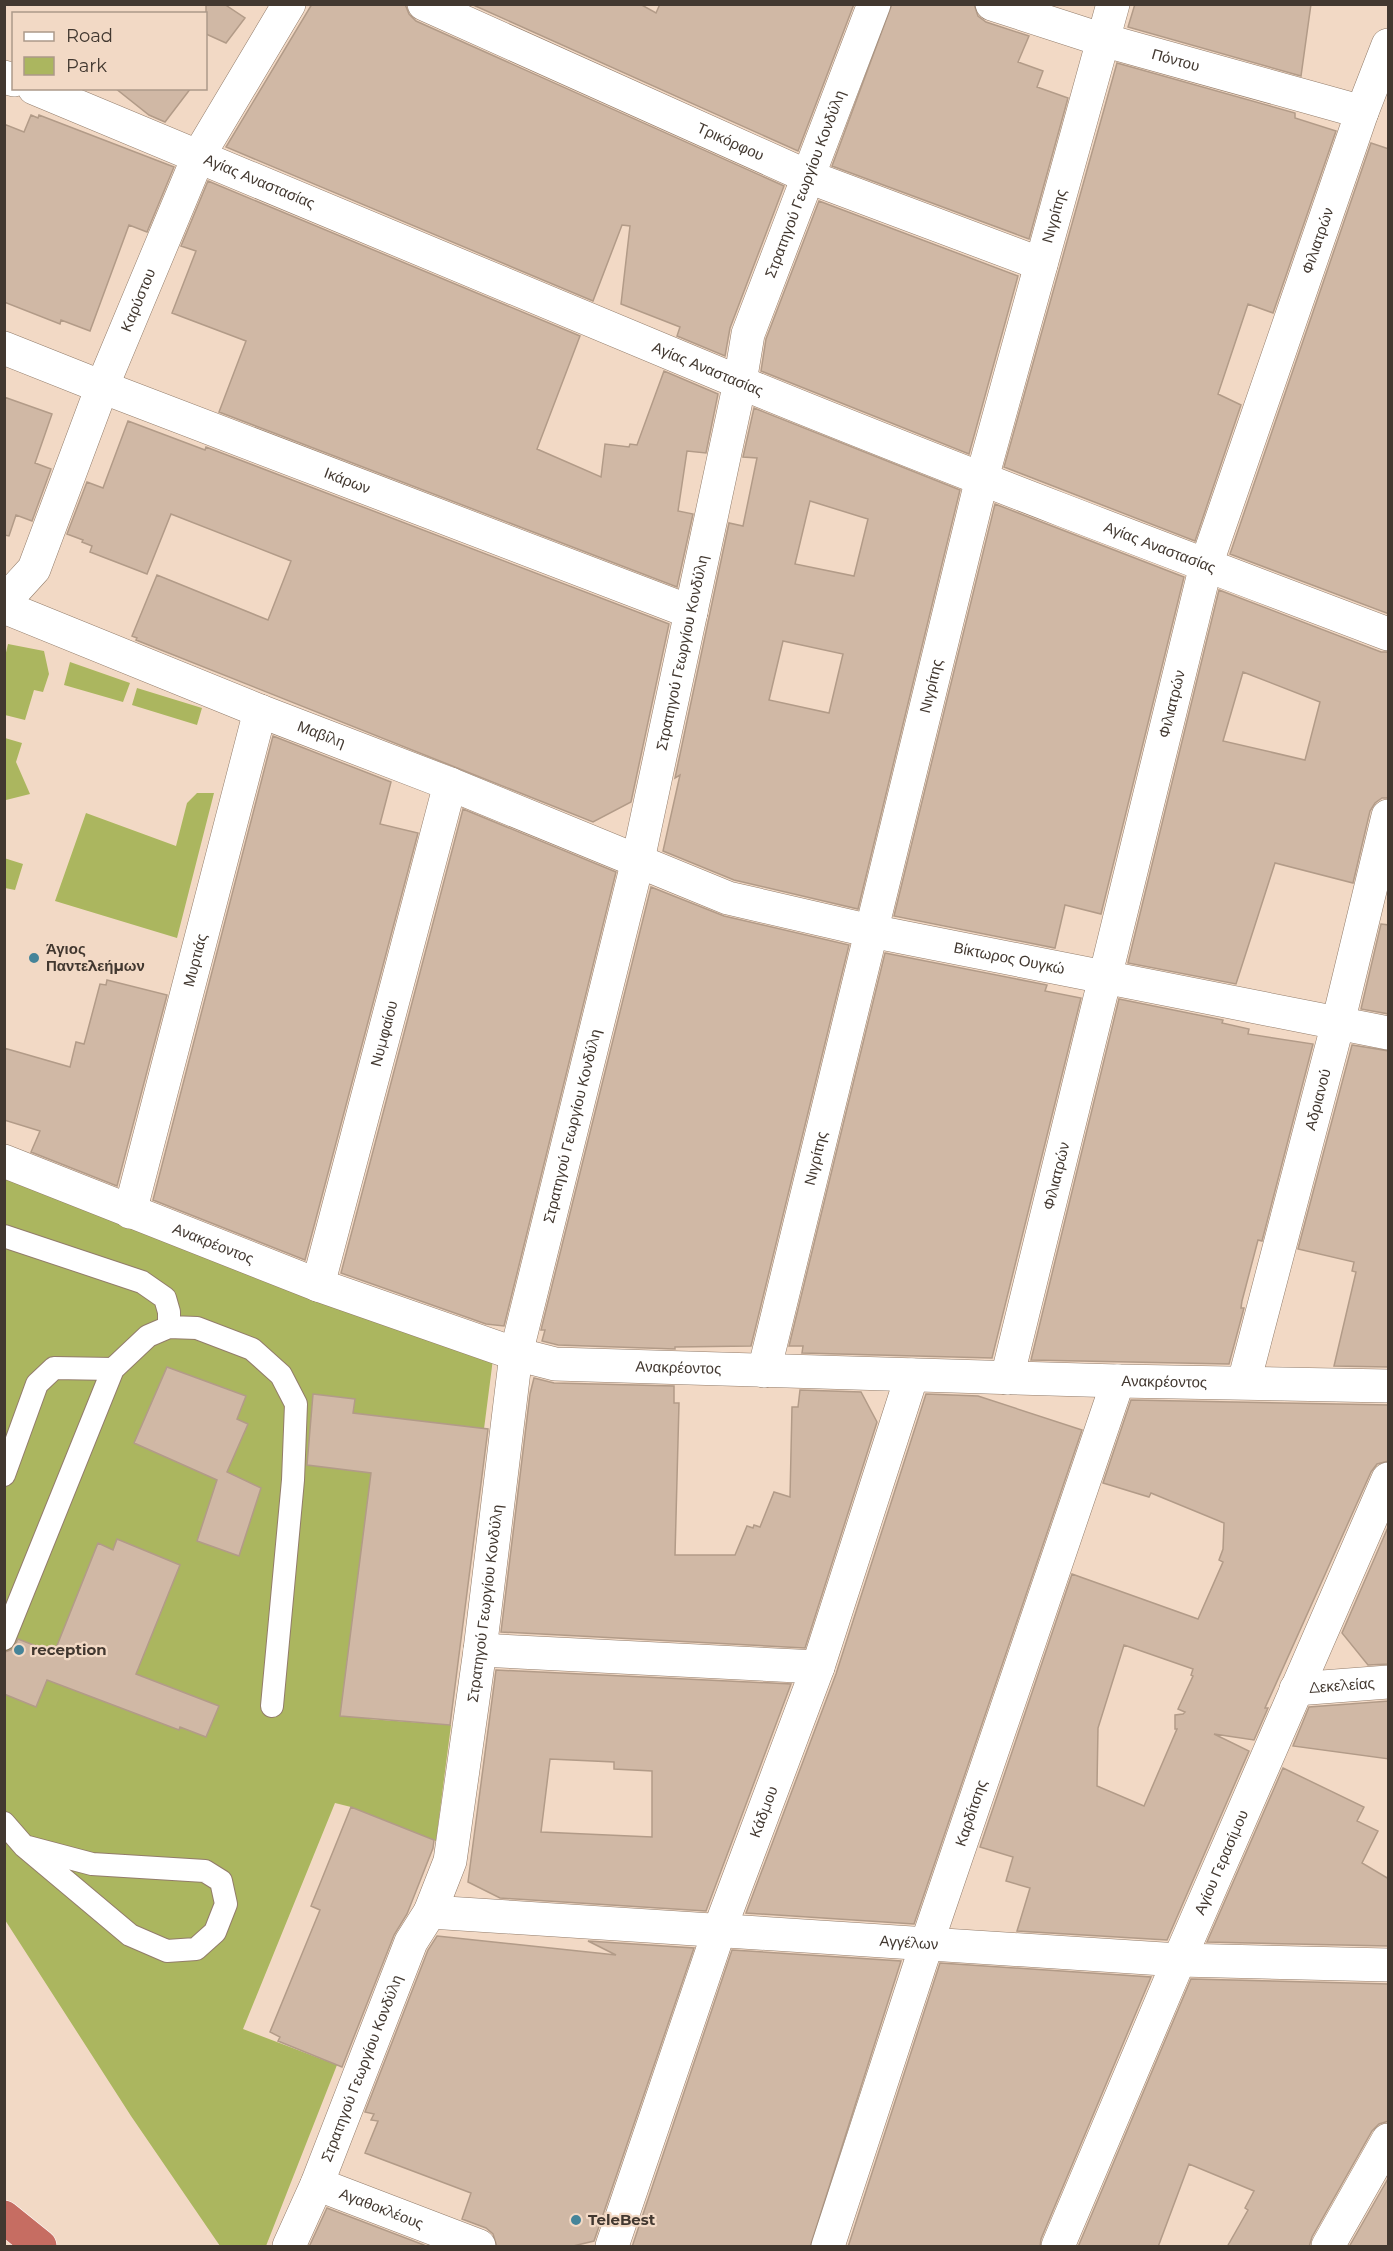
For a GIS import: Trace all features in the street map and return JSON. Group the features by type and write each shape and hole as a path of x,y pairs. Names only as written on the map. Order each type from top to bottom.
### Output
{"highway":[{"path":"4,2217 40,2247"}],"street":[{"name":"Καρύστου","path":"4,605 34,568 102,387 199,155 289,4"},
{"name":"Τρικόρφου","path":"424,4 809,177 1041,264"},
{"name":"Στρατηγού Γεωργίου Κονδύλη","path":"289,2247 317,2184 411,1942 430,1912 450,1861 480,1650 516,1354 639,860 740,382 748,334 874,4"},
{"name":"Πόντου","path":"992,4 1103,40 1362,112"},
{"name":"Νιγρίτης","path":"764,1371 982,478 1113,4"},
{"name":"Φιλιατρών","path":"1007,1378 1206,565 1362,112 1389,45"},
{"name":"Αγίας Αναστασίας","path":"39,90 740,382 1206,565 1389,634"},
{"name":"Ικάρων","path":"4,348 691,612"},
{"name":"Μαβίλη","path":"4,605 260,711 639,860"},
{"name":"Μυρτιάς","path":"130,1212 260,711"},
{"name":"Νυμφαίου","path":"318,1285 450,784"},
{"name":"Αδριανού","path":"1244,1382 1338,1023 1389,816"},
{"name":"Βίκτωρος Ουγκώ","path":"639,860 728,898 870,931 1389,1033"},
{"name":"Ανακρέοντος","path":"4,1161 318,1285 516,1354 555,1364 1118,1381 1389,1386"},
{"name":"Κάδμου","path":"612,2247 719,1931 818,1667 912,1375"},
{"name":"Καρδίτσης","path":"828,2247 927,1943 1118,1381"},
{"name":"Αγίου Γερασίμου","path":"1058,2247 1179,1960 1389,1479"},
{"path":"480,1650 818,1667"},
{"name":"Δεκελείας","path":"1296,1689 1389,1682"},
{"name":"Αγγέλων","path":"430,1912 1179,1960 1389,1965"},
{"path":"1328,2247 1389,2140"},
{"name":"Αγαθοκλέους","path":"317,2184 479,2247"}],"lane":[{"path":"4,1236 142,1282 165,1298 169,1312 169,1327"},
{"path":"5,1636 112,1370 148,1336 169,1327 197,1328 252,1349 281,1375 296,1404 292,1480 272,1706"},
{"path":"4,1475 37,1384 54,1368 112,1370"},
{"path":"4,1823 24,1846 130,1935 167,1951 196,1949 215,1932 226,1904 221,1881 205,1871 92,1864 24,1846"}],"green space":[{"path":"8,644 44,651 49,674 43,692 34,690 25,720 5,715 4,661"},
{"path":"70,662 130,683 123,702 64,685"},
{"path":"137,688 202,708 197,725 132,705"},
{"path":"5,738 22,743 16,762 30,794 6,800 5,804"},
{"path":"197,793 214,793 177,938 55,901 86,813 176,846 187,803"},
{"path":"4,858 23,864 15,890 5,888"},
{"path":"4,1174 494,1351 475,1499 396,1507 369,1719 451,1725 436,1841 351,1807 335,1803 243,2029 337,2065 266,2246 220,2246 131,2116 5,1920"}],"building":[{"path":"206,4 224,4 245,18 226,43 207,34"},
{"path":"312,4 405,4 409,14 416,21 784,186 730,328 725,356 677,336 680,327 621,304 630,226 622,225 593,301 226,147"},
{"path":"471,4 640,4 656,13 660,4 854,4 798,151"},
{"path":"892,4 974,4 978,16 986,22 1029,36 1018,62 1043,71 1037,87 1068,98 1029,239 832,166"},
{"path":"1135,4 1311,4 1301,76 1128,27"},
{"path":"1117,63 1295,113 1295,118 1336,131 1273,313 1248,304 1218,394 1241,405 1195,541 1004,467"},
{"path":"118,90 189,90 165,122 149,115"},
{"path":"31,115 38,118 39,115 174,167 147,232 129,225 90,331 61,320 60,324 4,302 4,124 24,132"},
{"path":"1371,143 1389,149 1389,614 1230,554"},
{"path":"208,181 580,336 537,449 601,477 605,444 629,447 630,444 637,445 664,371 718,394 706,453 687,451 678,511 693,514 677,587 219,412 246,341 172,313 196,251 181,246"},
{"path":"819,201 1018,276 969,454 761,371 766,339"},
{"path":"4,397 52,414 35,463 51,469 32,521 16,515 9,536 4,535"},
{"path":"754,408 960,490 858,909 734,880 663,851 680,775 675,778 729,523 743,526 757,458 743,457","holes":["810,501 868,519 854,576 795,564","783,641 843,654 829,713 769,700"]},
{"path":"128,421 205,450 206,447 669,624 631,802 593,822 136,640 137,638 132,636 157,575 268,620 291,561 171,514 147,574 90,552 92,546 67,534 87,482 103,488"},
{"path":"995,504 1184,577 1101,914 1065,905 1055,948 894,916"},
{"path":"1219,590 1381,652 1389,652 1389,798 1382,798 1370,811 1353,883 1275,863 1236,984 1128,963","holes":["1243,672 1320,702 1305,760 1223,741"]},
{"path":"273,736 391,782 380,824 418,833 305,1260 153,1200"},
{"path":"463,809 616,872 504,1326 486,1324 341,1273"},
{"path":"651,887 724,916 849,945 751,1346 675,1347 675,1349 558,1345 542,1341 545,1330 541,1330"},
{"path":"1381,924 1389,925 1389,1014 1361,1009"},
{"path":"885,953 1047,985 1045,991 1081,998 992,1358 802,1353 803,1346 789,1346"},
{"path":"107,980 167,995 117,1186 31,1152 40,1131 4,1120 4,1048 70,1067 76,1042 84,1044 100,984 106,985"},
{"path":"1119,999 1223,1020 1222,1023 1249,1029 1248,1034 1313,1044 1262,1241 1258,1240 1242,1301 1241,1308 1244,1308 1229,1364 1031,1360"},
{"path":"1352,1045 1389,1051 1389,1367 1334,1366 1356,1272 1352,1271 1354,1262 1298,1249"},
{"path":"167,1367 246,1396 237,1419 248,1424 227,1472 261,1488 239,1556 197,1541 217,1480 134,1443"},
{"path":"534,1378 554,1383 674,1386 674,1403 679,1403 675,1555 735,1555 747,1526 760,1527 774,1492 790,1497 792,1407 798,1407 800,1390 861,1392 877,1422 805,1648 501,1632 530,1394"},
{"path":"313,1394 355,1399 353,1413 488,1429 450,1725 340,1716 371,1473 307,1465"},
{"path":"926,1394 978,1396 1082,1430 914,1924 746,1913 836,1674"},
{"path":"1131,1400 1389,1405 1389,1461 1377,1464 1371,1472 1265,1708 1268,1708 1254,1740 1214,1734 1249,1751 1167,1940 1017,1931 1030,1888 1006,1881 1013,1857 980,1847 1072,1574 1198,1619 1223,1562 1219,1560 1223,1549 1224,1523 1151,1493 1149,1497 1103,1483","holes":["1124,1645 1193,1669 1191,1675 1193,1676 1178,1709 1185,1712 1175,1715 1175,1729 1177,1729 1144,1806 1097,1786 1098,1728"]},
{"path":"1389,1525 1389,1664 1368,1665 1342,1633"},
{"path":"117,1539 180,1565 136,1674 219,1706 206,1737 180,1727 179,1730 47,1680 36,1707 4,1694 5,1652 13,1649 18,1639 54,1653 98,1543 113,1550"},
{"path":"496,1670 791,1684 706,1911 500,1898 468,1882","holes":["550,1759 614,1762 614,1769 652,1771 652,1837 541,1832"]},
{"path":"1389,1701 1389,1759 1293,1746 1309,1707"},
{"path":"1283,1768 1364,1807 1357,1821 1378,1831 1362,1863 1389,1879 1389,1946 1207,1942"},
{"path":"351,1807 434,1840 433,1848 407,1914 394,1935 342,2067 278,2041 280,2037 270,2032 320,1910 311,1906"},
{"path":"437,1936 616,1955 588,1941 694,1948 594,2241 569,2247 497,2247 493,2234 486,2228 462,2219 471,2193 365,2153 378,2121 371,2120 374,2114 365,2112 428,1950"},
{"path":"732,1950 901,1961 810,2247 632,2247"},
{"path":"940,1963 1151,1977 1041,2239 1040,2247 848,2247"},
{"path":"1191,1979 1389,1984 1389,2121 1379,2124 1372,2131 1312,2237 1309,2247 1227,2247 1248,2210 1245,2208 1254,2191 1189,2164 1158,2247 1078,2247"},
{"path":"1389,2177 1389,2247 1349,2247"},
{"path":"327,2208 424,2245 424,2247 309,2247"}],"place":[{"name":"Άγιος Παντελεήμων","path":"34,958"},
{"name":"reception","path":"19,1650"},
{"name":"TeleBest","path":"576,2220"}]}
